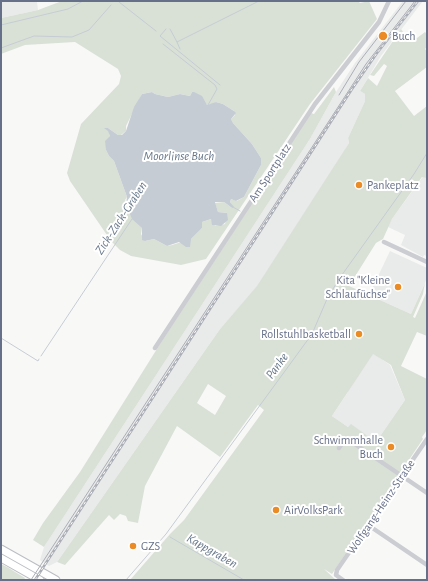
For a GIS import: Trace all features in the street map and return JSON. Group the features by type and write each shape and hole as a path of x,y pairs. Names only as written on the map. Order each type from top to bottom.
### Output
{"highway":[{"path":"1,549 56,580"},
{"path":"1,558 40,580"}],"street":[{"name":"Am Sportplatz","path":"155,348 315,104 379,22 389,1"},
{"path":"384,242 427,262"},
{"path":"339,448 346,438 427,493"},
{"name":"Wolfgang-Heinz-Straße","path":"343,580 336,575 337,570 427,438"},
{"path":"368,525 427,565"}],"shaded area":[{"path":"1,1 37,1 38,10 1,18"},
{"path":"62,1 358,1 360,3 369,1 377,19 310,104 206,259 181,265 131,256 120,250 111,241 70,181 67,173 81,124 119,84 121,76 118,69 75,42 25,45 1,54 1,18 38,10","holes":["152,92 168,97 180,94 190,96 192,92 207,105 216,102 223,104 234,111 235,115 231,119 233,123 252,144 261,158 261,165 244,197 237,201 231,199 230,202 232,208 224,202 215,203 218,212 227,213 225,224 215,226 211,219 202,222 202,228 191,239 167,246 154,239 145,241 141,234 142,228 125,200 127,197 114,161 106,150 110,136 108,128 118,135 121,135 126,131 126,126 142,94"]},
{"path":"403,1 423,1 381,56 360,91 365,94 365,101 348,138 349,143 341,157 257,287 220,329 57,562 49,566 40,560 44,547 310,139 336,92 355,63"},
{"path":"401,29 408,39 414,35 417,38 425,32 427,34 427,47 425,49 427,51 427,67 395,91 414,116 427,106 427,178 422,177 392,219 383,239 376,243 349,286 411,314 425,283 423,294 413,317 415,318 427,291 427,336 417,332 401,366 427,379 427,430 422,437 423,439 332,574 324,569 336,580 130,580 184,520 264,410 258,405 220,457 177,426 145,486 138,523 128,521 126,516 120,514 114,520 109,515 65,565 57,562 220,329 257,286 349,143 348,138 365,101 365,94 360,91 368,78 377,86 387,66 384,64 374,76 370,75","holes":["373,354 391,365 405,400 376,442 351,424 348,427 332,416","208,384 226,396 215,415 197,403"]},
{"path":"334,87 336,92 310,139 44,547 33,540 43,523 80,472 160,344 311,113 314,114"},
{"path":"427,171 427,256 424,255 423,257 401,245 405,235 388,227 392,219"},
{"name":"Kita \"Kleine Schlaufüchse\"","path":"390,251 427,268 427,278 411,314 369,295"},
{"path":"373,353 390,365 405,400 376,442 351,425 348,427 332,416 348,392 346,391"},
{"path":"1,564 25,578 24,580 1,580"}],"water":[{"name":"Moorlinse Buch","path":"152,92 168,97 180,94 190,96 192,92 194,92 202,96 207,105 216,102 223,104 236,113 231,119 233,123 252,144 261,158 261,165 244,197 236,201 231,199 230,202 234,207 232,208 224,202 215,202 218,212 227,213 228,220 221,226 212,225 211,219 202,222 202,228 191,239 190,247 186,247 179,242 167,246 154,239 145,241 142,240 142,228 132,219 126,204 127,197 114,161 106,150 105,141 110,136 108,131 104,128 108,128 118,135 122,135 126,131 134,107 142,94"}],"waterway":[{"path":"1,25 68,9 83,1"},
{"path":"170,29 177,42 259,1"},
{"path":"119,2 156,31"},
{"path":"1,48 34,36 72,37 89,30 111,5"},
{"name":"Zick-Zack-Graben","path":"166,29 160,36 220,85"},
{"path":"177,42 180,49"},
{"name":"Zick-Zack-Graben","path":"163,44 215,85 217,89 208,105"},
{"name":"Panke","path":"126,580 166,534 312,334 327,299 339,279 414,174 427,153"},
{"path":"233,207 240,211"},
{"name":"Zick-Zack-Graben","path":"41,356 132,219"},
{"name":"Zick-Zack-Graben","path":"1,338 38,361 39,359"},
{"name":"Kappgraben","path":"170,537 244,580"}],"tram line":[{"path":"339,95 359,62 406,1"},
{"path":"31,580 366,64 415,1"}],"railway":[{"path":"35,580 352,89 377,53 418,1"}],"place":[{"name":"Buch","path":"383,36"},
{"name":"Pankeplatz","path":"359,185"},
{"name":"Kita \"Kleine Schlaufüchse\"","path":"398,287"},
{"name":"Rollstuhlbasketball","path":"359,334"},
{"name":"Schwimmhalle Buch","path":"391,447"},
{"name":"AirVolksPark","path":"276,510"},
{"name":"GZS","path":"133,546"}]}
